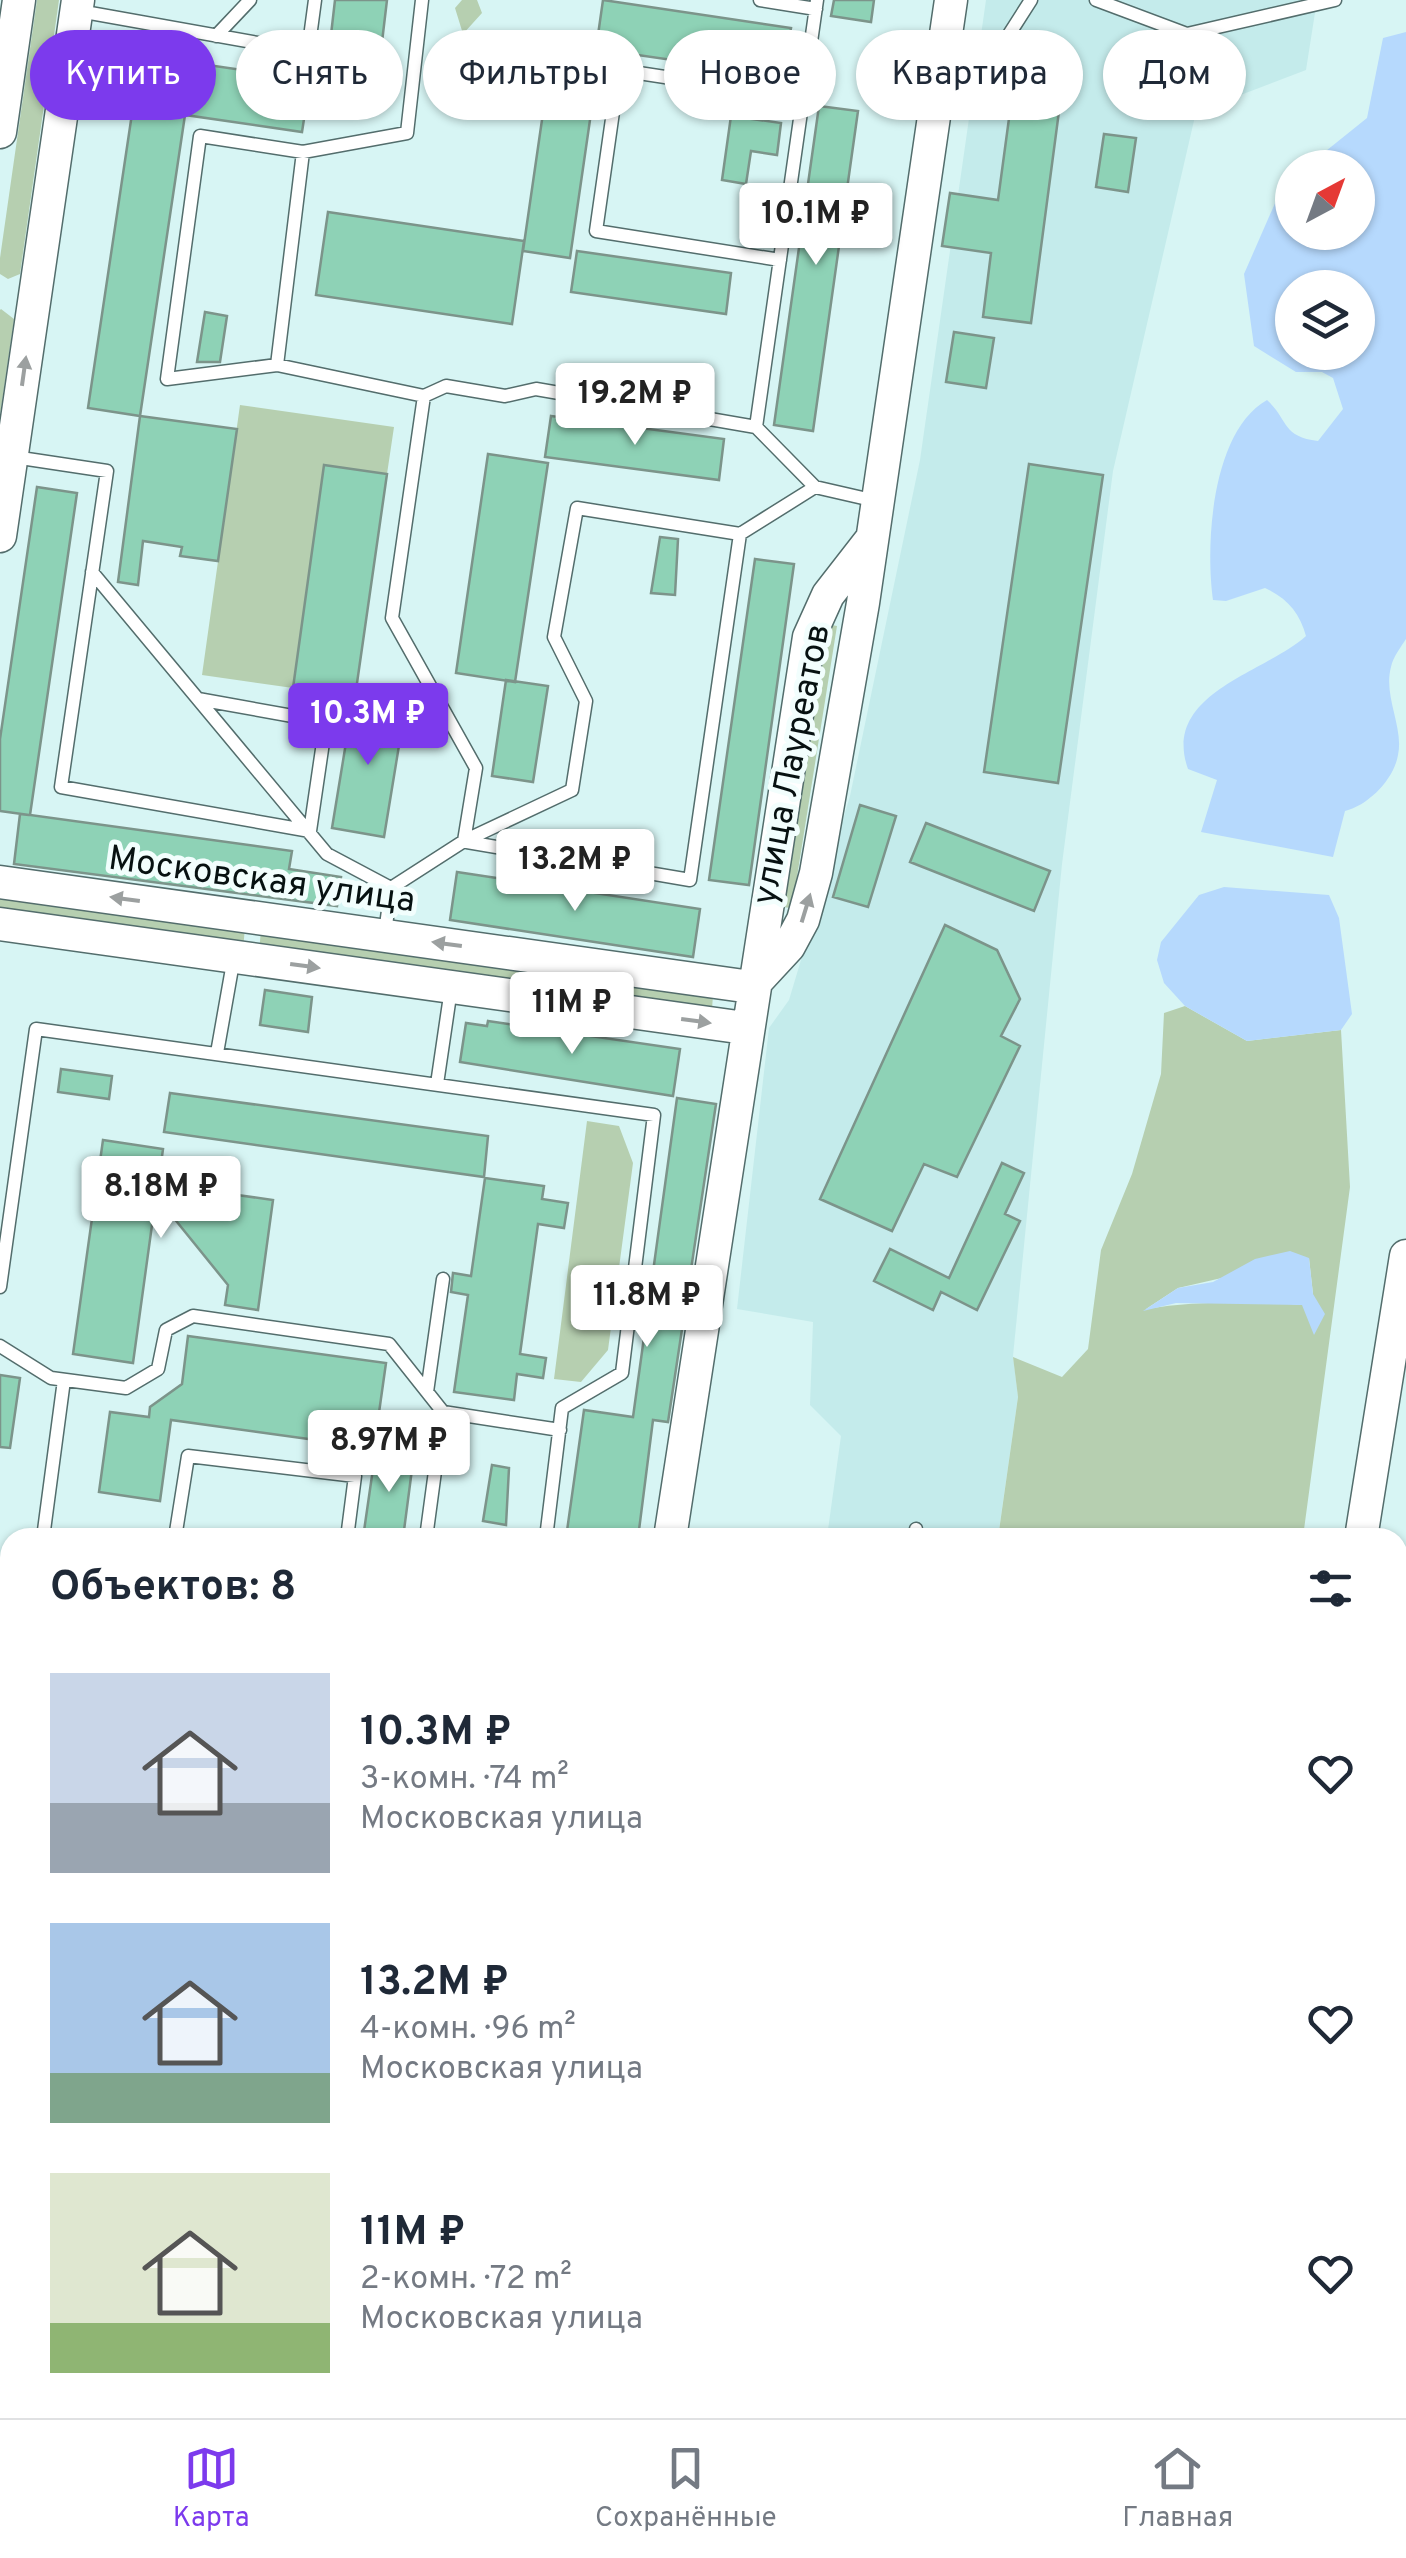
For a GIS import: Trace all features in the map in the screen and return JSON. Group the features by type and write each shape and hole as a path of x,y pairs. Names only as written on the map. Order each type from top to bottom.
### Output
{"street":[{"path":"0,132 4,76 19,0"},
{"name":"улица Лауреатов","path":"947,30 951,0"},
{"path":"0,536 78,6"},
{"name":"улица Лауреатов","path":"751,987 788,946 804,920 838,755 934,120"},
{"name":"улица Лауреатов","path":"671,1528 751,987 809,637 828,595 870,541"},
{"name":"Московская улица","path":"0,882 751,987"},
{"path":"0,924 745,1028"},
{"path":"1364,1528 1406,1256"}],"lane":[{"path":"216,36 250,0"},
{"path":"216,36 308,52 315,0"},
{"path":"422,0 407,132 302,152 200,136 167,379 277,365 424,396 446,386 504,396 536,390 756,427 815,487 876,501"},
{"path":"760,0 816,4 812,30"},
{"path":"1011,30 1030,0"},
{"path":"1096,0 1187,34 1335,0"},
{"path":"78,6 188,30"},
{"path":"664,77 620,70 596,231 780,260"},
{"path":"756,427 800,120"},
{"path":"277,365 302,152"},
{"path":"424,396 392,618 476,768 464,841"},
{"path":"12,456 106,471 61,787 310,831"},
{"path":"384,936 391,888 464,841 572,790 586,701 554,637 578,508 740,534 815,487"},
{"path":"464,841 690,880 740,534"},
{"path":"92,572 327,854 391,888"},
{"path":"198,698 326,722 310,831"},
{"path":"217,1053 234,956"},
{"path":"437,1084 451,987"},
{"path":"0,1287 36,1028 654,1115 622,1373 562,1408 547,1528"},
{"path":"427,1392 443,1279"},
{"path":"0,1346 51,1378 126,1388 158,1368 166,1330 194,1316 389,1344 443,1412 560,1430"},
{"path":"48,1528 64,1380"},
{"path":"427,1528 443,1412"},
{"path":"177,1528 188,1456 354,1476 348,1528"}],"shaded area":[{"path":"986,0 1317,0 1306,70 1246,93 1246,30 1103,30 1103,120 1194,120 1113,471 1062,864 1013,1356 1018,1397 999,1528 828,1528 841,1436 810,1405 813,1322 737,1309 769,1028 789,1000 850,796 920,460 969,120 1083,120 1083,30 982,30"},
{"path":"1406,32 1406,639 1393,660 1389,678 1399,744 1396,764 1386,782 1371,797 1345,811 1333,857 1201,832 1217,780 1188,769 1184,743 1189,721 1203,703 1306,636 1292,607 1265,588 1226,601 1213,600 1212,520 1224,462 1234,436 1249,415 1267,400 1291,431 1318,441 1343,409 1333,378 1322,372 1293,370 1375,370 1375,270 1275,270 1275,359 1254,346 1244,274 1275,203 1275,250 1375,250 1375,150 1327,150 1367,118 1383,38"},
{"path":"1224,887 1329,895 1339,918 1352,1014 1341,1030 1247,1041 1185,1006 1164,983 1157,960 1161,942 1199,895"},
{"path":"1290,1251 1309,1258 1313,1294 1325,1314 1314,1335 1302,1305 1176,1303 1143,1311 1178,1288 1213,1282 1255,1259"}],"green space":[{"path":"37,0 59,0 55,30 33,30"},
{"path":"462,0 477,0 482,13 467,30 462,30 455,8"},
{"path":"30,49 30,120 42,120 20,274 8,279 0,274"},
{"path":"0,310 14,319 0,415"},
{"path":"240,405 394,427 387,474 324,466 293,688 202,675"},
{"path":"826,624 837,626 792,908 781,907"},
{"path":"0,894 245,927 243,950 0,917"},
{"path":"261,930 713,995 712,1009 259,952"},
{"path":"1185,1006 1247,1041 1341,1030 1350,1187 1304,1528 999,1528 1018,1397 1013,1357 1062,1377 1088,1349 1101,1250 1132,1174 1161,1074 1164,1013","holes":["1309,1258 1313,1294 1302,1305 1224,1302 1146,1309 1178,1288"]},
{"path":"587,1121 619,1126 633,1163 608,1350 581,1382 554,1379"}],"building":[{"path":"335,0 387,0 383,30 332,30"},
{"path":"603,0 791,28 664,30 664,59 644,56 644,30 599,30"},
{"path":"834,0 874,0 871,22 831,16"},
{"path":"216,66 236,69 236,120 304,120 302,132 216,120"},
{"path":"836,108 856,111 813,431 774,425 817,120 836,120"},
{"path":"131,120 184,120 140,416 88,408"},
{"path":"542,120 590,120 570,258 523,251"},
{"path":"730,120 781,123 777,155 751,151 746,184 722,180"},
{"path":"1009,120 1058,120 1031,323 983,317 991,253 942,246 950,193 998,200"},
{"path":"1104,134 1136,138 1128,192 1096,187"},
{"path":"328,212 524,241 512,324 316,295"},
{"path":"577,251 731,273 726,314 571,292"},
{"path":"205,312 227,316 220,362 197,362"},
{"path":"954,332 994,338 986,388 946,382"},
{"path":"140,416 237,429 218,561 180,556 182,547 143,541 138,585 118,582"},
{"path":"551,416 724,439 719,480 545,457"},
{"path":"488,454 548,463 515,682 456,673"},
{"path":"1029,464 1103,475 1058,783 984,772"},
{"path":"324,465 387,474 355,697 293,688"},
{"path":"37,487 77,493 30,815 292,851 289,869 341,877 337,906 14,864 20,814 29,815 0,811 0,739"},
{"path":"660,537 678,539 675,595 651,593"},
{"path":"755,559 794,564 749,885 709,880"},
{"path":"506,680 548,686 533,782 492,776"},
{"path":"353,700 405,709 384,837 332,828"},
{"path":"860,805 896,816 868,907 833,897"},
{"path":"926,823 1050,871 1034,911 910,862"},
{"path":"457,872 700,909 693,957 450,920"},
{"path":"945,925 997,950 1020,999 1001,1036 1020,1046 957,1177 924,1164 892,1231 820,1199"},
{"path":"265,990 312,997 308,1032 260,1025"},
{"path":"488,1021 680,1049 673,1096 460,1062 466,1023 487,1026"},
{"path":"61,1069 112,1076 109,1099 58,1092"},
{"path":"170,1093 488,1136 484,1177 164,1132"},
{"path":"677,1098 716,1104 668,1422 653,1420 639,1528 567,1528 584,1410 633,1417"},
{"path":"103,1140 163,1149 161,1164 233,1174 230,1194 273,1200 258,1310 225,1305 228,1285 156,1196 133,1363 73,1354"},
{"path":"1002,1163 1024,1173 1005,1214 1020,1221 977,1310 941,1292 933,1310 874,1281 890,1249 949,1278"},
{"path":"485,1178 544,1186 542,1199 568,1203 564,1228 538,1224 520,1354 546,1358 543,1378 517,1374 514,1400 454,1392 468,1295 451,1292 453,1273 471,1276"},
{"path":"188,1336 386,1363 374,1448 171,1420 160,1501 99,1492 110,1412 149,1417 150,1407 182,1384"},
{"path":"0,1375 20,1378 10,1448 0,1447"},
{"path":"376,1448 414,1454 404,1528 364,1528"},
{"path":"492,1465 509,1468 506,1525 483,1521"}]}
